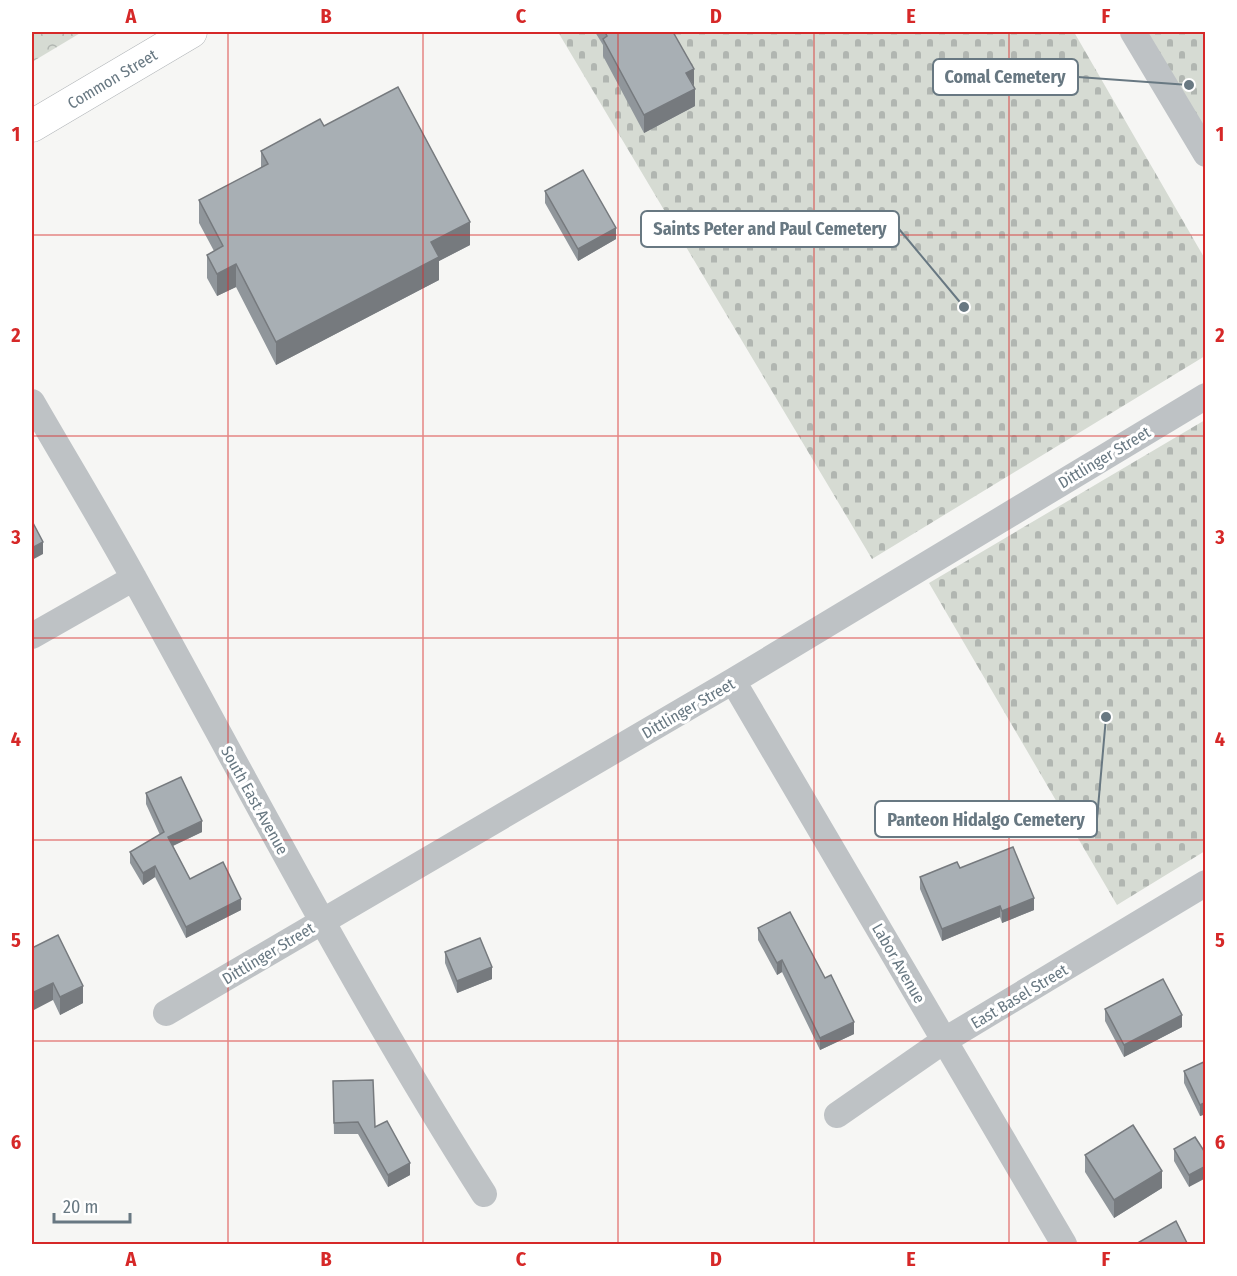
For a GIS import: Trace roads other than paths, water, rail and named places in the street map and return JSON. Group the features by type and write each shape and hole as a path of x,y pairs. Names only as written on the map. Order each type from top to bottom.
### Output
{"main road":[{"name":"Common Street","path":"32,126 191,32"}],"street":[{"path":"1133,32 1206,154"},
{"name":"Dittlinger Street","path":"166,1013 733,681 1206,396"},
{"name":"South East Avenue","path":"32,402 134,578 321,921 440,1126 484,1194"},
{"path":"32,636 134,578"},
{"name":"Labor Avenue","path":"733,681 1064,1245"},
{"name":"East Basel Street","path":"837,1115 945,1040 1206,883"}],"place":[{"name":"Comal Cemetery","path":"1189,85"},
{"name":"Saints Peter and Paul Cemetery","path":"964,307"},
{"name":"Panteon Hidalgo Cemetery","path":"1106,717"}]}
